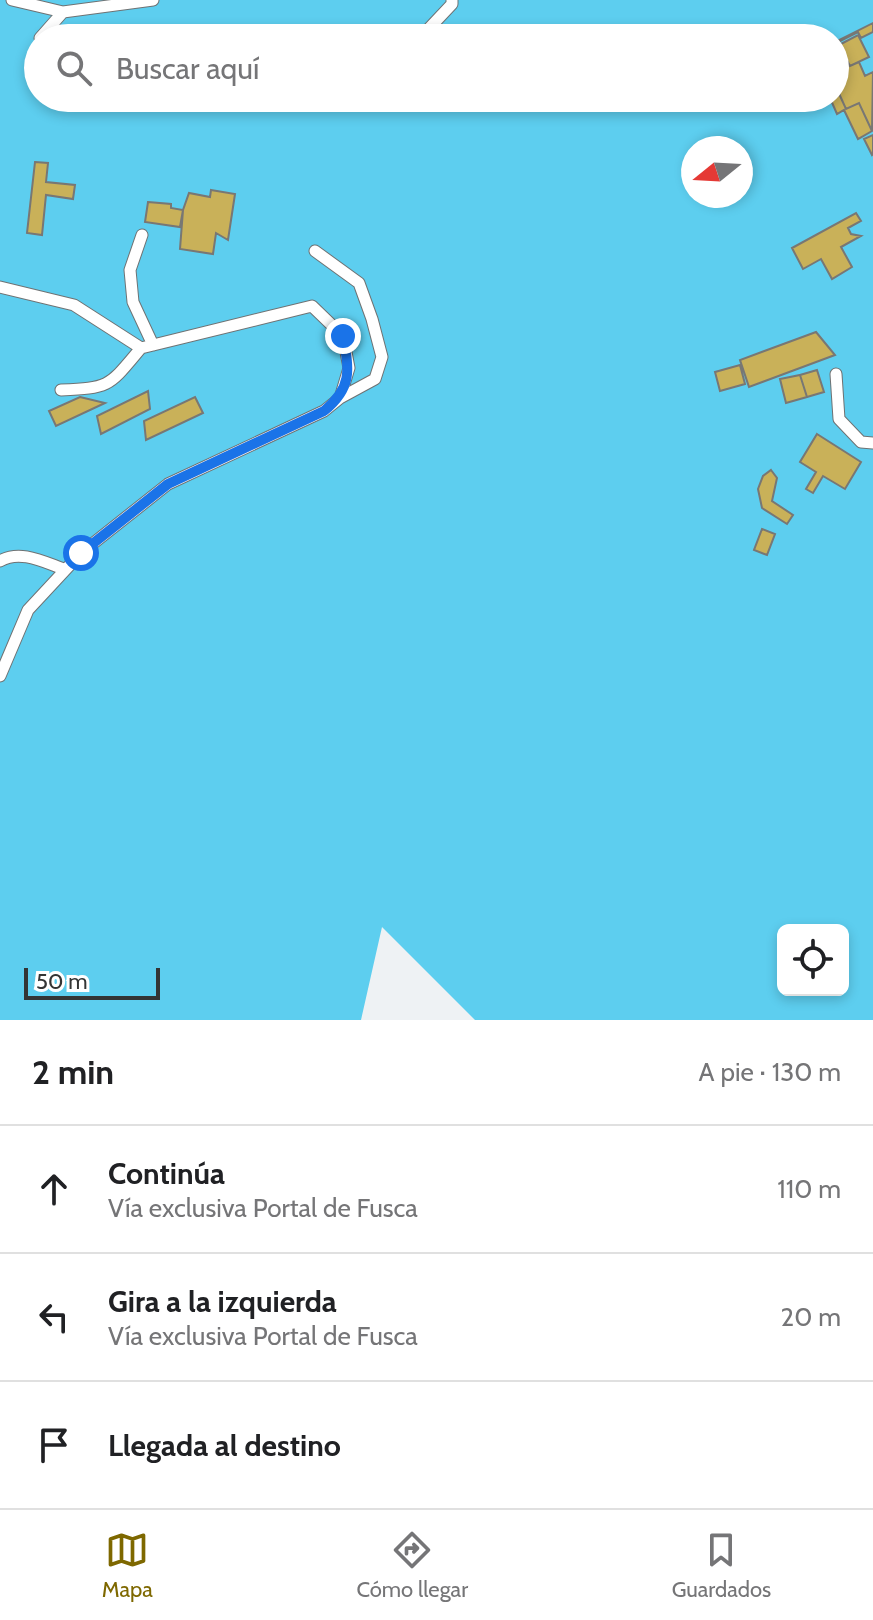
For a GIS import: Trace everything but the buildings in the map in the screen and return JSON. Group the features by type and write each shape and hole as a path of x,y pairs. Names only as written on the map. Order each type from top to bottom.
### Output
{"lane":[{"path":"12,0 63,12 153,0"},
{"path":"433,24 452,4 452,0"},
{"path":"53,24 63,12"},
{"path":"142,235 130,270 133,302 147,347"},
{"path":"0,676 28,610 64,569 168,484 324,411 340,398 375,379 382,357 359,283 315,251"},
{"path":"0,287 74,305 147,347"},
{"path":"61,390 97,389 113,380 147,347 312,306 343,336 349,368 340,398"},
{"path":"836,374 839,419 861,442 873,443"},
{"path":"0,561 24,556 64,569"}],"shaded area":[{"path":"0,0 873,0 873,1020 475,1020 382,927 361,1020 0,1020"}],"route":[{"path":"81,553 168,484 324,411 340,398 349,368 343,336"}]}
